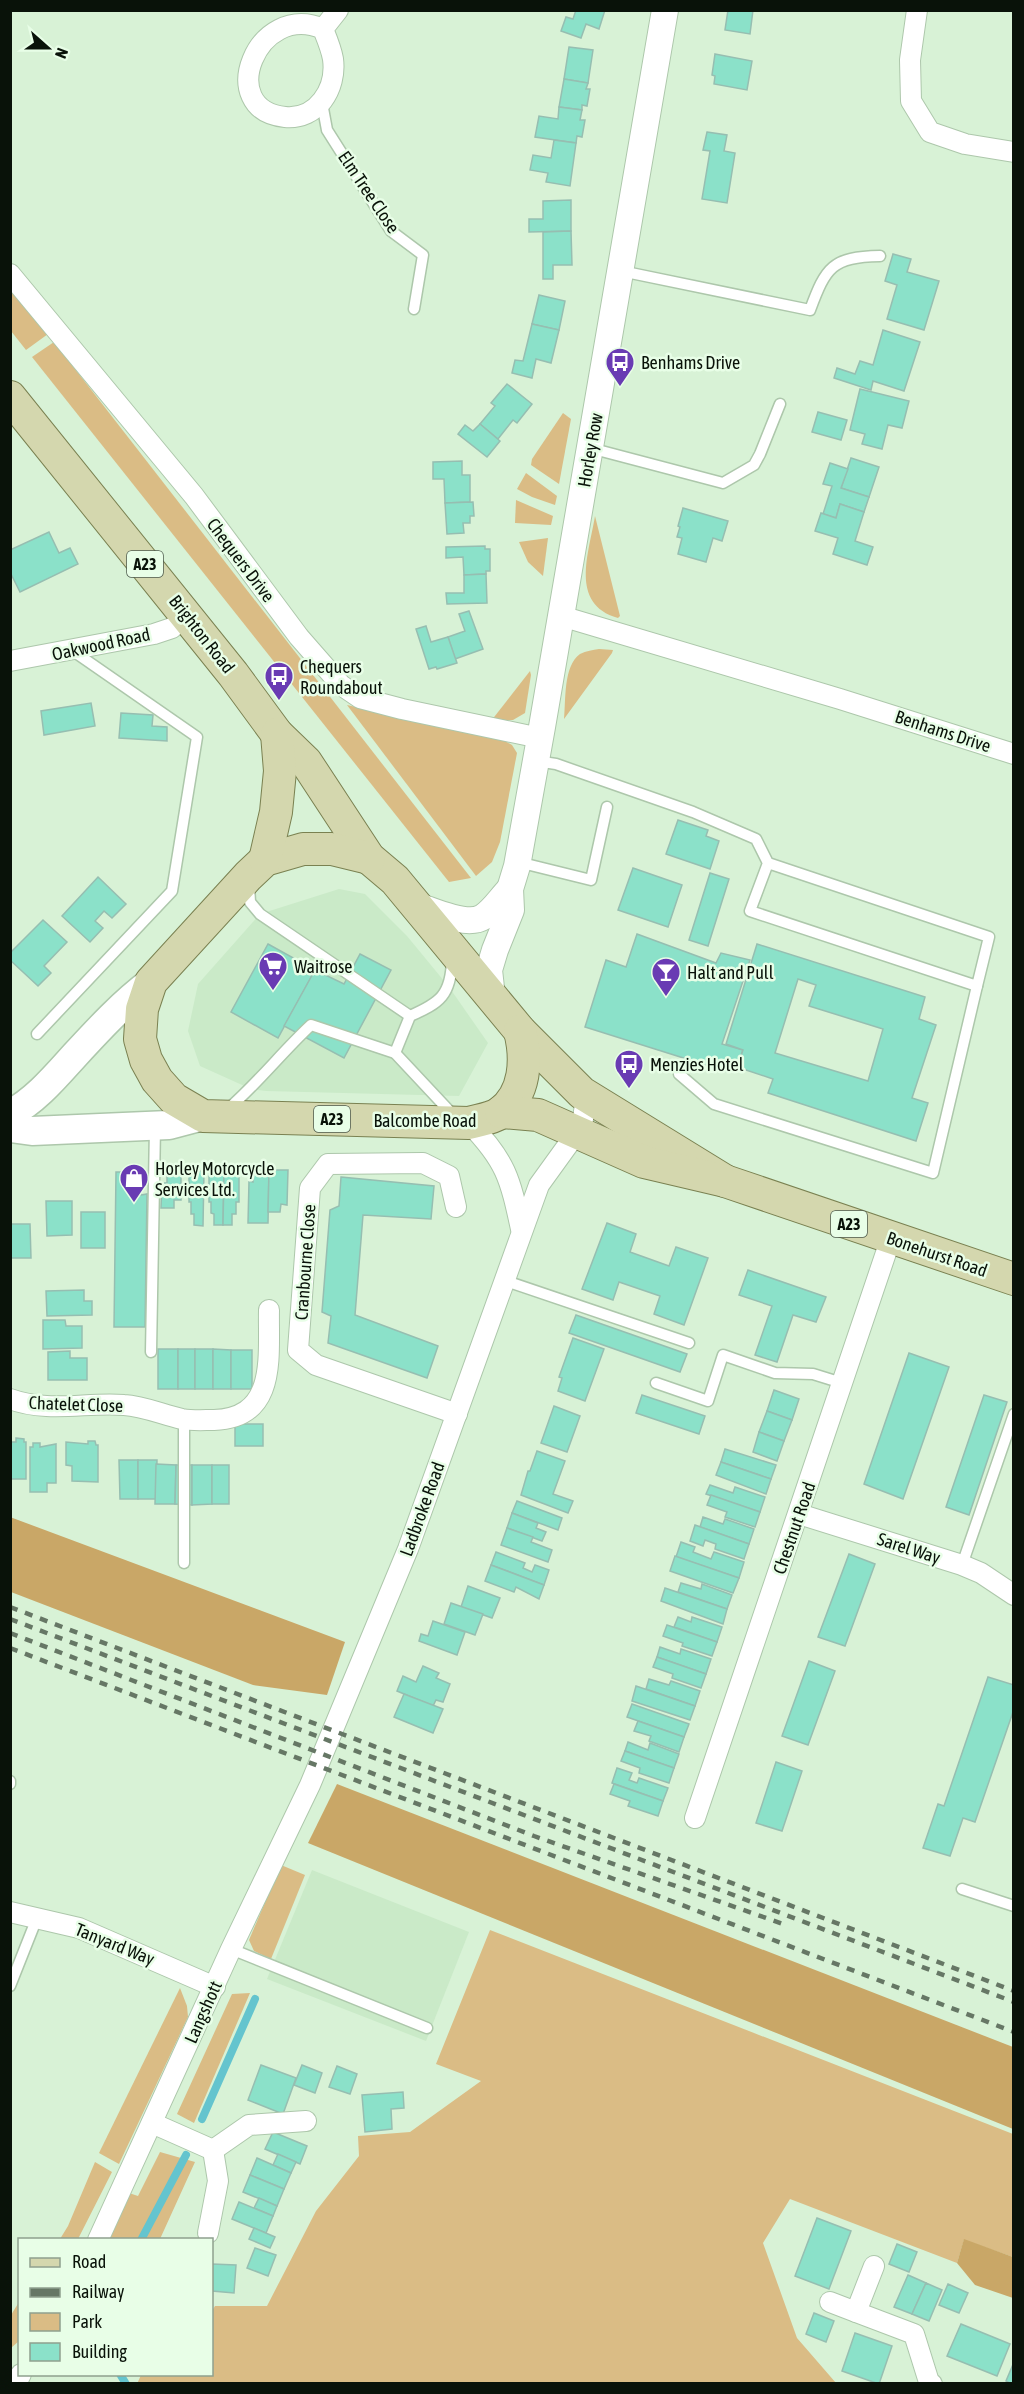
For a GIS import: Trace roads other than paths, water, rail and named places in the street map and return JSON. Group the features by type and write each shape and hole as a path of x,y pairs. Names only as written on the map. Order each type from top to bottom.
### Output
{"main road":[{"name":"Brighton Road","path":"10,397 187,615 277,734 306,762 369,858 395,879 520,1031"},
{"name":"A23","path":"256,868 276,812 280,771 277,734"},
{"name":"A23","path":"256,868 303,849 332,849 369,858"},
{"name":"Balcombe Road","path":"10,1114 21,1108 47,1086 127,1000 151,982 256,868"},
{"name":"Balcombe Road","path":"151,982 142,1009 140,1039 146,1060 157,1080 174,1099 212,1116"},
{"path":"501,1112 514,1095 522,1079 525,1050 520,1031"},
{"name":"Bonehurst Road","path":"520,1031 582,1092 725,1181"},
{"path":"47,1086 52,1108 69,1129"},
{"name":"Balcombe Road","path":"10,1128 32,1131 155,1126 212,1116 465,1123 488,1119 501,1112"},
{"name":"Bonehurst Road","path":"501,1112 538,1114 644,1162 725,1181 1014,1279"}],"street":[{"path":"322,29 338,10"},
{"name":"Horley Row","path":"492,996 489,970 511,910 510,890 518,862 538,749 665,10"},
{"path":"917,10 910,60 911,101 930,132 965,144 1014,152"},
{"path":"285,22 314,24 322,29 333,61 331,81 322,103 308,114 292,117 280,116 267,111 256,101 248,84 254,51 271,29 285,22"},
{"name":"Chequers Drive","path":"10,274 194,496 299,637 341,685 360,698 538,749"},
{"name":"Oakwood Road","path":"10,661 154,634 172,628 187,615"},
{"name":"Benhams Drive","path":"561,616 840,699 1014,754"},
{"name":"Horley Row","path":"418,906 461,920 473,921 481,919 510,890"},
{"name":"Ladbroke Road","path":"310,1785 408,1550 506,1281 521,1229 538,1185 578,1131 583,1119 585,1104 582,1092"},
{"name":"Ladbroke Road","path":"465,1123 488,1142 507,1172 521,1229"},
{"name":"Cranbourne Close","path":"456,1207 449,1176 423,1163 328,1164 310,1188 298,1350 316,1365 457,1414"},
{"name":"Chestnut Road","path":"695,1818 891,1238"},
{"name":"Chatelet Close","path":"10,1399 27,1405 44,1407 125,1405 184,1419 231,1419 245,1413 255,1405 267,1378 269,1310"},
{"name":"Sarel Way","path":"799,1514 962,1565 981,1573 1014,1595"},
{"name":"Langshott","path":"99,2238 231,1949 310,1785"},
{"name":"Tanyard Way","path":"10,1912 79,1928 215,1987"},
{"path":"213,2150 249,2125 306,2121"},
{"path":"152,2123 213,2150"},
{"path":"208,2233 218,2181 213,2150"},
{"path":"856,2312 874,2266"},
{"path":"830,2302 914,2334 929,2382 932,2384"}],"lane":[{"name":"Elm Tree Close","path":"322,103 327,130 391,231 423,255 414,309"},
{"path":"621,271 810,310 822,278 837,263 856,256 880,256"},
{"path":"589,448 723,483 754,465 780,404"},
{"path":"37,1034 172,891 197,737 73,651"},
{"path":"538,749 556,764 693,812 756,838 768,862 989,937 933,1173 714,1104 679,1074"},
{"path":"518,862 591,880 607,807"},
{"path":"768,862 750,911 977,986"},
{"path":"256,868 250,902 260,914 410,1016"},
{"path":"395,1053 410,1016 433,1006 449,987 453,952"},
{"path":"212,1116 251,1089 311,1025 395,1053 465,1123"},
{"path":"151,1352 155,1126"},
{"path":"506,1281 689,1343"},
{"path":"656,1383 708,1401 723,1355 775,1373 813,1374 842,1383"},
{"path":"962,1565 1014,1414"},
{"path":"184,1419 184,1563"},
{"path":"962,1889 1014,1906"},
{"path":"10,1986 38,1918"},
{"path":"231,1949 427,2028"}],"waterway":[{"path":"202,2119 255,1999"},
{"path":"142,2238 186,2155"},
{"path":"121,2376 126,2384"}],"railway":[{"path":"10,1607 1014,1991"},
{"path":"10,1619 1014,2002"},
{"path":"10,1633 534,1836 786,1925"},
{"path":"10,1648 1014,2032"}],"place":[{"name":"Benhams Drive","path":"620,388"},
{"name":"Chequers Roundabout","path":"279,702"},
{"name":"Waitrose","path":"273,992"},
{"name":"Halt and Pull","path":"666,998"},
{"name":"Menzies Hotel","path":"629,1090"},
{"name":"Horley Motorcycle Services Ltd.","path":"134,1204"}]}
